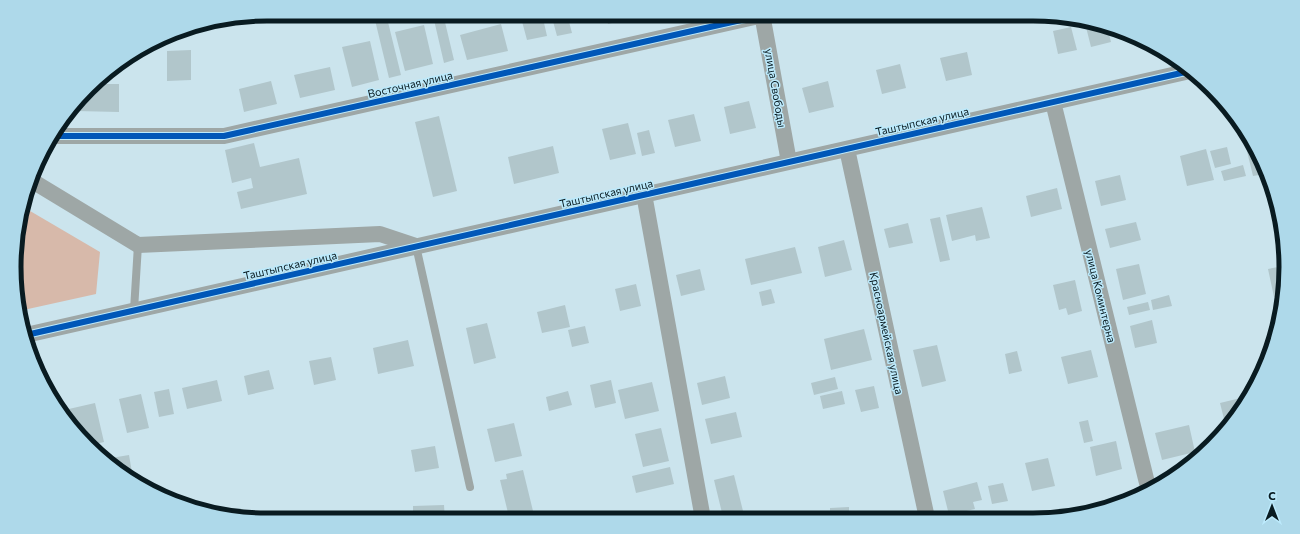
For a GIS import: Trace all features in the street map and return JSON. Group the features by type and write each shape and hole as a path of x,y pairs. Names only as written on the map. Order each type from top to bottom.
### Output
{"street":[{"name":"Восточная улица","path":"59,136 224,136 733,21"},
{"name":"улица Свободы","path":"765,21 789,162"},
{"name":"Таштыпская улица","path":"30,334 1184,72"},
{"name":"улица Коминтерна","path":"1053,102 1147,485"},
{"name":"Красноармейская улица","path":"847,148 927,513"},
{"path":"36,183 138,245 380,234 416,246"},
{"path":"644,194 702,513"}],"lane":[{"path":"134,310 138,245"},
{"path":"416,246 470,487"}],"shaded area":[{"path":"28,210 100,252 96,294 25,310 21,267 23,235"}],"building":[{"path":"375,21 388,21 401,75 389,78"},
{"path":"434,21 445,21 454,60 444,63"},
{"path":"522,21 544,21 547,36 527,40"},
{"path":"553,21 569,21 572,33 557,36"},
{"path":"607,21 620,21 608,24"},
{"path":"501,24 508,51 467,60 460,35"},
{"path":"424,25 433,64 405,71 395,32"},
{"path":"1071,27 1077,50 1058,54 1053,31"},
{"path":"1086,27 1109,33 1111,42 1091,47"},
{"path":"370,41 379,80 352,87 342,47"},
{"path":"191,50 191,80 167,81 167,51"},
{"path":"967,52 972,75 946,81 940,58"},
{"path":"900,64 906,88 882,94 876,70"},
{"path":"330,67 335,90 300,98 294,75"},
{"path":"271,81 277,104 244,112 239,89"},
{"path":"828,81 834,107 809,113 802,88"},
{"path":"103,84 119,84 119,112 77,111"},
{"path":"749,101 756,128 730,134 724,107"},
{"path":"694,114 701,141 675,147 668,120"},
{"path":"439,116 457,191 433,197 415,122"},
{"path":"628,123 636,154 610,160 602,129"},
{"path":"649,130 655,153 642,156 637,133"},
{"path":"254,143 260,167 299,158 307,194 241,209 237,192 253,188 251,178 232,183 225,150"},
{"path":"1245,143 1254,158 1261,175 1253,176"},
{"path":"553,146 559,173 514,184 508,157"},
{"path":"1227,147 1231,164 1215,168 1210,151"},
{"path":"1206,149 1214,180 1187,186 1180,156"},
{"path":"1243,165 1246,176 1224,181 1221,171"},
{"path":"1120,175 1126,200 1101,206 1095,181"},
{"path":"1057,188 1062,209 1031,217 1026,196"},
{"path":"982,207 990,238 976,241 975,235 952,241 946,215"},
{"path":"940,217 950,260 940,262 930,219"},
{"path":"1136,222 1141,240 1110,248 1105,229"},
{"path":"908,223 913,243 889,248 884,229"},
{"path":"844,240 852,270 825,277 818,247"},
{"path":"795,247 802,273 751,285 745,259"},
{"path":"1139,264 1146,294 1123,300 1116,269"},
{"path":"1279,267 1277,296 1274,297 1268,269"},
{"path":"700,269 705,290 681,296 676,275"},
{"path":"1075,280 1082,311 1068,315 1066,308 1059,310 1053,285"},
{"path":"636,284 641,306 620,311 615,289"},
{"path":"771,289 775,303 762,306 759,292"},
{"path":"1169,295 1172,306 1153,310 1151,300"},
{"path":"1148,302 1150,310 1129,315 1127,307"},
{"path":"565,305 570,327 542,333 537,312"},
{"path":"1152,320 1157,343 1135,348 1130,326"},
{"path":"487,323 496,358 474,364 466,328"},
{"path":"585,326 589,343 572,347 568,330"},
{"path":"864,329 872,360 831,370 824,339"},
{"path":"408,340 414,366 378,374 373,348"},
{"path":"937,345 946,381 922,387 913,350"},
{"path":"1091,350 1098,377 1068,384 1061,357"},
{"path":"1017,351 1022,371 1009,374 1005,354"},
{"path":"331,357 336,380 314,385 309,361"},
{"path":"269,370 274,389 248,395 244,376"},
{"path":"725,376 730,398 702,405 697,383"},
{"path":"835,377 838,389 814,395 811,383"},
{"path":"217,380 222,401 187,409 182,388"},
{"path":"611,380 616,403 595,408 590,385"},
{"path":"652,382 659,411 625,419 618,390"},
{"path":"874,386 879,408 861,412 855,390"},
{"path":"169,389 174,414 159,417 154,392"},
{"path":"568,391 572,405 549,411 546,397"},
{"path":"842,391 845,404 823,409 820,396"},
{"path":"141,394 149,428 127,433 119,399"},
{"path":"1242,398 1225,421 1220,403"},
{"path":"95,403 104,442 96,444 66,410"},
{"path":"736,412 742,437 711,444 705,419"},
{"path":"1088,420 1093,441 1084,443 1079,422"},
{"path":"514,423 522,456 495,462 487,429"},
{"path":"1189,425 1195,452 1162,460 1155,433"},
{"path":"661,428 669,461 643,467 635,434"},
{"path":"1116,441 1122,469 1096,476 1090,447"},
{"path":"435,446 439,468 415,472 411,450"},
{"path":"129,455 132,473 130,472 112,458"},
{"path":"1048,458 1055,486 1032,491 1025,463"},
{"path":"670,467 674,484 636,493 632,476"},
{"path":"523,470 533,511 525,513 508,513 500,480 507,479 506,474"},
{"path":"734,475 743,511 736,513 722,513 714,480"},
{"path":"977,482 982,500 973,502 975,509 958,513 948,513 943,491"},
{"path":"1003,483 1008,501 992,504 988,486"},
{"path":"444,505 445,513 413,513 413,506"},
{"path":"849,507 849,513 830,513 830,508"}],"cycle path":[{"path":"59,136 224,136 737,21"},
{"path":"30,334 1184,72"}]}
